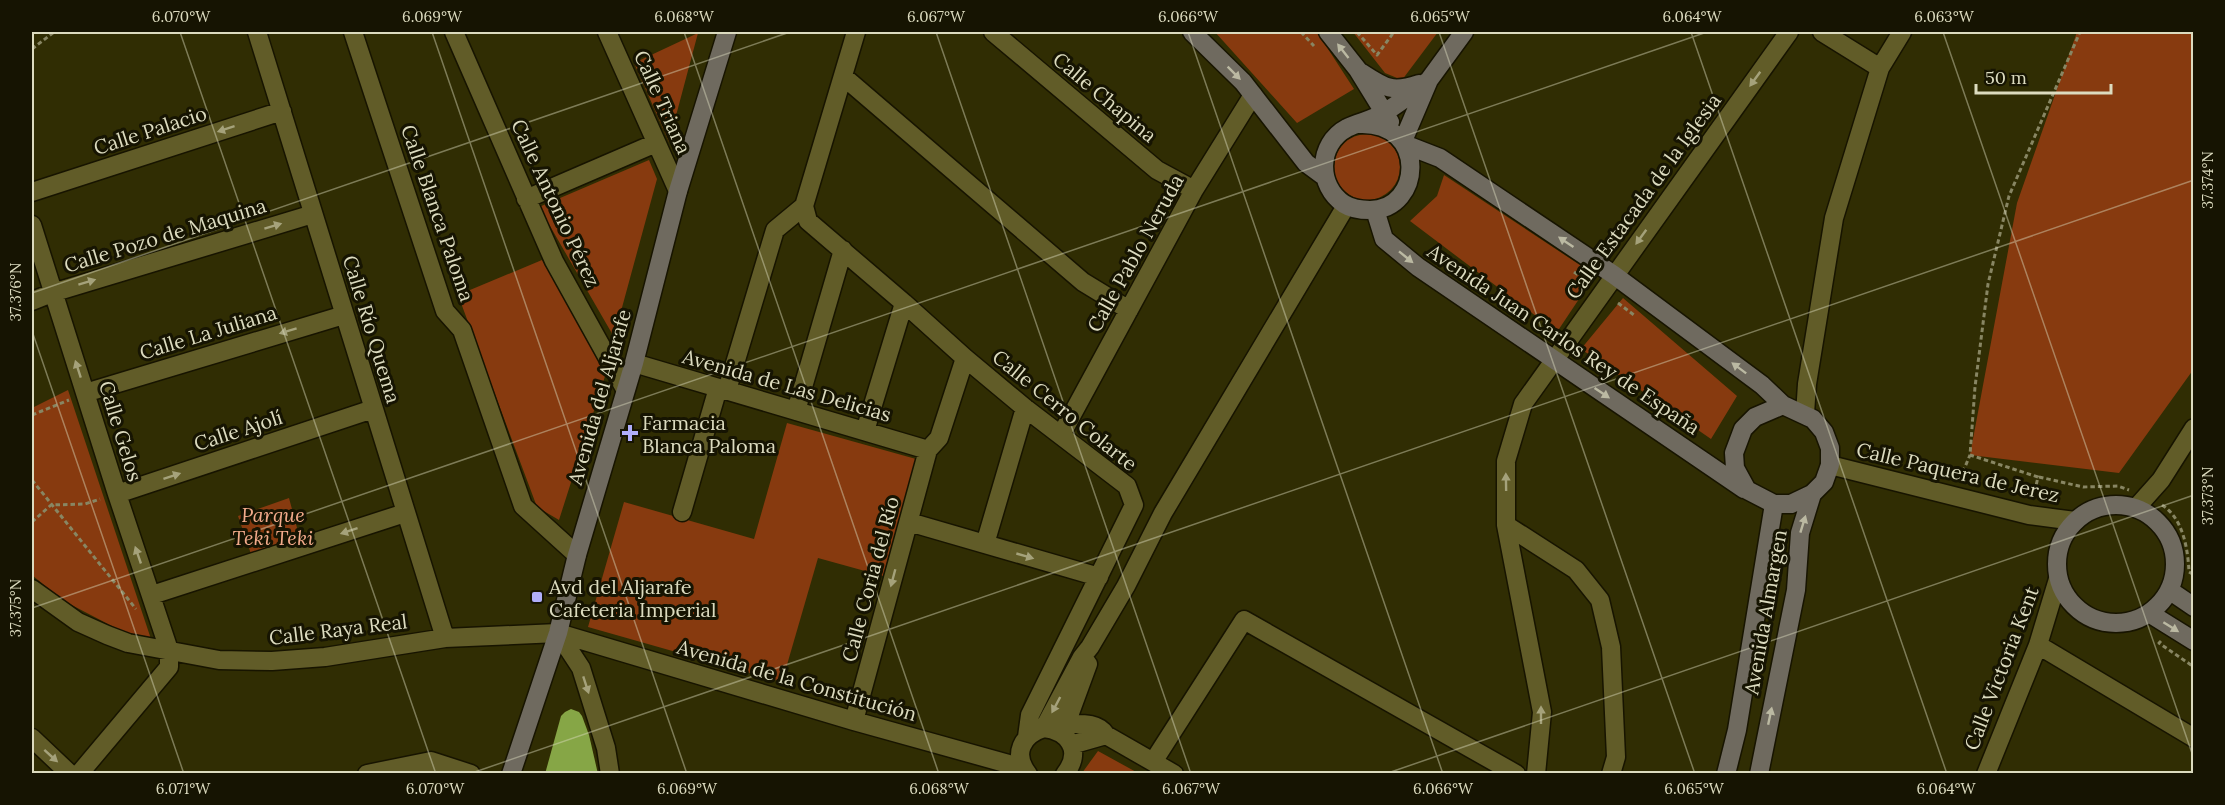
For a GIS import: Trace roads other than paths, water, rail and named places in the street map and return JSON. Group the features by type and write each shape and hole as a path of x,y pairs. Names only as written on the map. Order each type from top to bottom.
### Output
{"street":[{"name":"Calle Río Quema","path":"257,32 445,638"},
{"name":"Calle Blanca Paloma","path":"353,32 445,311 462,330 523,506 577,555"},
{"name":"Calle Antonio Pérez","path":"454,32 554,261 625,389"},
{"name":"Calle Triana","path":"607,32 678,191"},
{"name":"Avenida del Aljarafe","path":"512,774 558,633 577,555 634,363 678,191 727,32"},
{"path":"682,512 775,230 804,206 856,32"},
{"name":"Calle Chapina","path":"993,32 1157,170 1194,190"},
{"path":"1192,32 1243,82 1305,163 1325,177"},
{"path":"1328,32 1358,70 1384,113 1402,140 1410,154 1411,169 1408,183 1401,196 1389,205 1375,210 1360,210 1346,206 1329,189 1323,163 1327,149 1341,133 1384,113 1429,80"},
{"path":"1402,140 1429,80 1464,32"},
{"name":"Calle Estacada de la Iglesia","path":"1536,774 1542,712 1506,525 1506,461 1523,404 1789,32"},
{"path":"1822,32 1880,68"},
{"path":"1805,414 1806,384 1834,218 1880,68 1902,32"},
{"path":"1358,70 1386,89 1404,89 1429,80"},
{"path":"844,77 1083,282 1129,310"},
{"name":"Calle Pablo Neruda","path":"1061,435 1194,190 1253,95"},
{"name":"Calle Palacio","path":"32,192 282,111"},
{"path":"1360,124 1372,123 1384,126 1402,140 1444,161 1614,275 1762,385 1783,405 1813,419 1824,432 1830,448 1830,465 1824,482 1812,494 1791,504 1774,504 1746,490 1734,468 1734,453 1738,436 1755,417 1783,405"},
{"path":"526,199 656,143"},
{"name":"Calle Cerro Colarte","path":"804,206 808,220 965,358 1025,408 1127,486 1134,505 1030,715 1027,736 1020,754 1025,771"},
{"path":"1027,736 1044,728 1082,657 1126,586 1163,513 1346,206"},
{"name":"Avenida Juan Carlos Rey de España","path":"1375,210 1384,239 1418,267 1553,361 1746,490"},
{"name":"Calle Pozo de Maquina","path":"32,301 313,214"},
{"name":"Calle Gelos","path":"32,225 52,293 169,650"},
{"path":"796,411 843,250"},
{"path":"866,431 904,303"},
{"name":"Calle La Juliana","path":"85,393 344,315"},
{"name":"Calle Coria del Río","path":"854,721 928,450 939,438 965,358"},
{"name":"Avenida de Las Delicias","path":"634,363 928,450"},
{"path":"985,544 1025,408"},
{"name":"Calle Ajolí","path":"117,494 373,409"},
{"path":"2136,508 2161,480 2193,428"},
{"name":"Calle Paquera de Jerez","path":"1830,465 2029,515 2075,522"},
{"name":"Avenida Almargen","path":"1759,774 1796,590 1800,533 1812,494"},
{"name":"Avenida Almargen","path":"1726,774 1737,730 1774,504"},
{"path":"2115,505 2136,508 2159,523 2170,540 2175,570 2165,598 2149,613 2130,622 2103,622 2084,614 2071,603 2058,579 2057,558 2063,538 2075,522 2093,510 2115,505"},
{"path":"152,595 405,513"},
{"path":"909,522 1099,577"},
{"path":"1506,525 1576,570 1600,600 1611,647 1616,757 1611,774"},
{"name":"Calle Victoria Kent","path":"1986,774 2038,645 2058,579"},
{"name":"Calle Raya Real","path":"32,589 78,622 128,643 219,660 325,657 445,638 558,633"},
{"path":"2169,590 2193,607"},
{"path":"2149,613 2193,641"},
{"path":"1153,762 1244,620 1516,774"},
{"path":"558,633 581,668 606,748 610,774"},
{"name":"Avenida de la Constitución","path":"558,633 1025,771"},
{"path":"2038,645 2193,738"},
{"path":"1065,774 1073,759 1066,734 1089,660 1090,647"},
{"path":"79,774 169,667 169,650"},
{"path":"1044,728 1066,734 1106,735 1174,774"},
{"path":"32,738 70,774"},
{"path":"367,774 431,761 471,774"}],"place":[{"name":"Farmacia Blanca Paloma","path":"630,433"},
{"name":"Avd del Aljarafe Cafeteria Imperial","path":"537,597"}],"park label":[{"name":"Parque Teki Teki","path":"273,526"}]}
